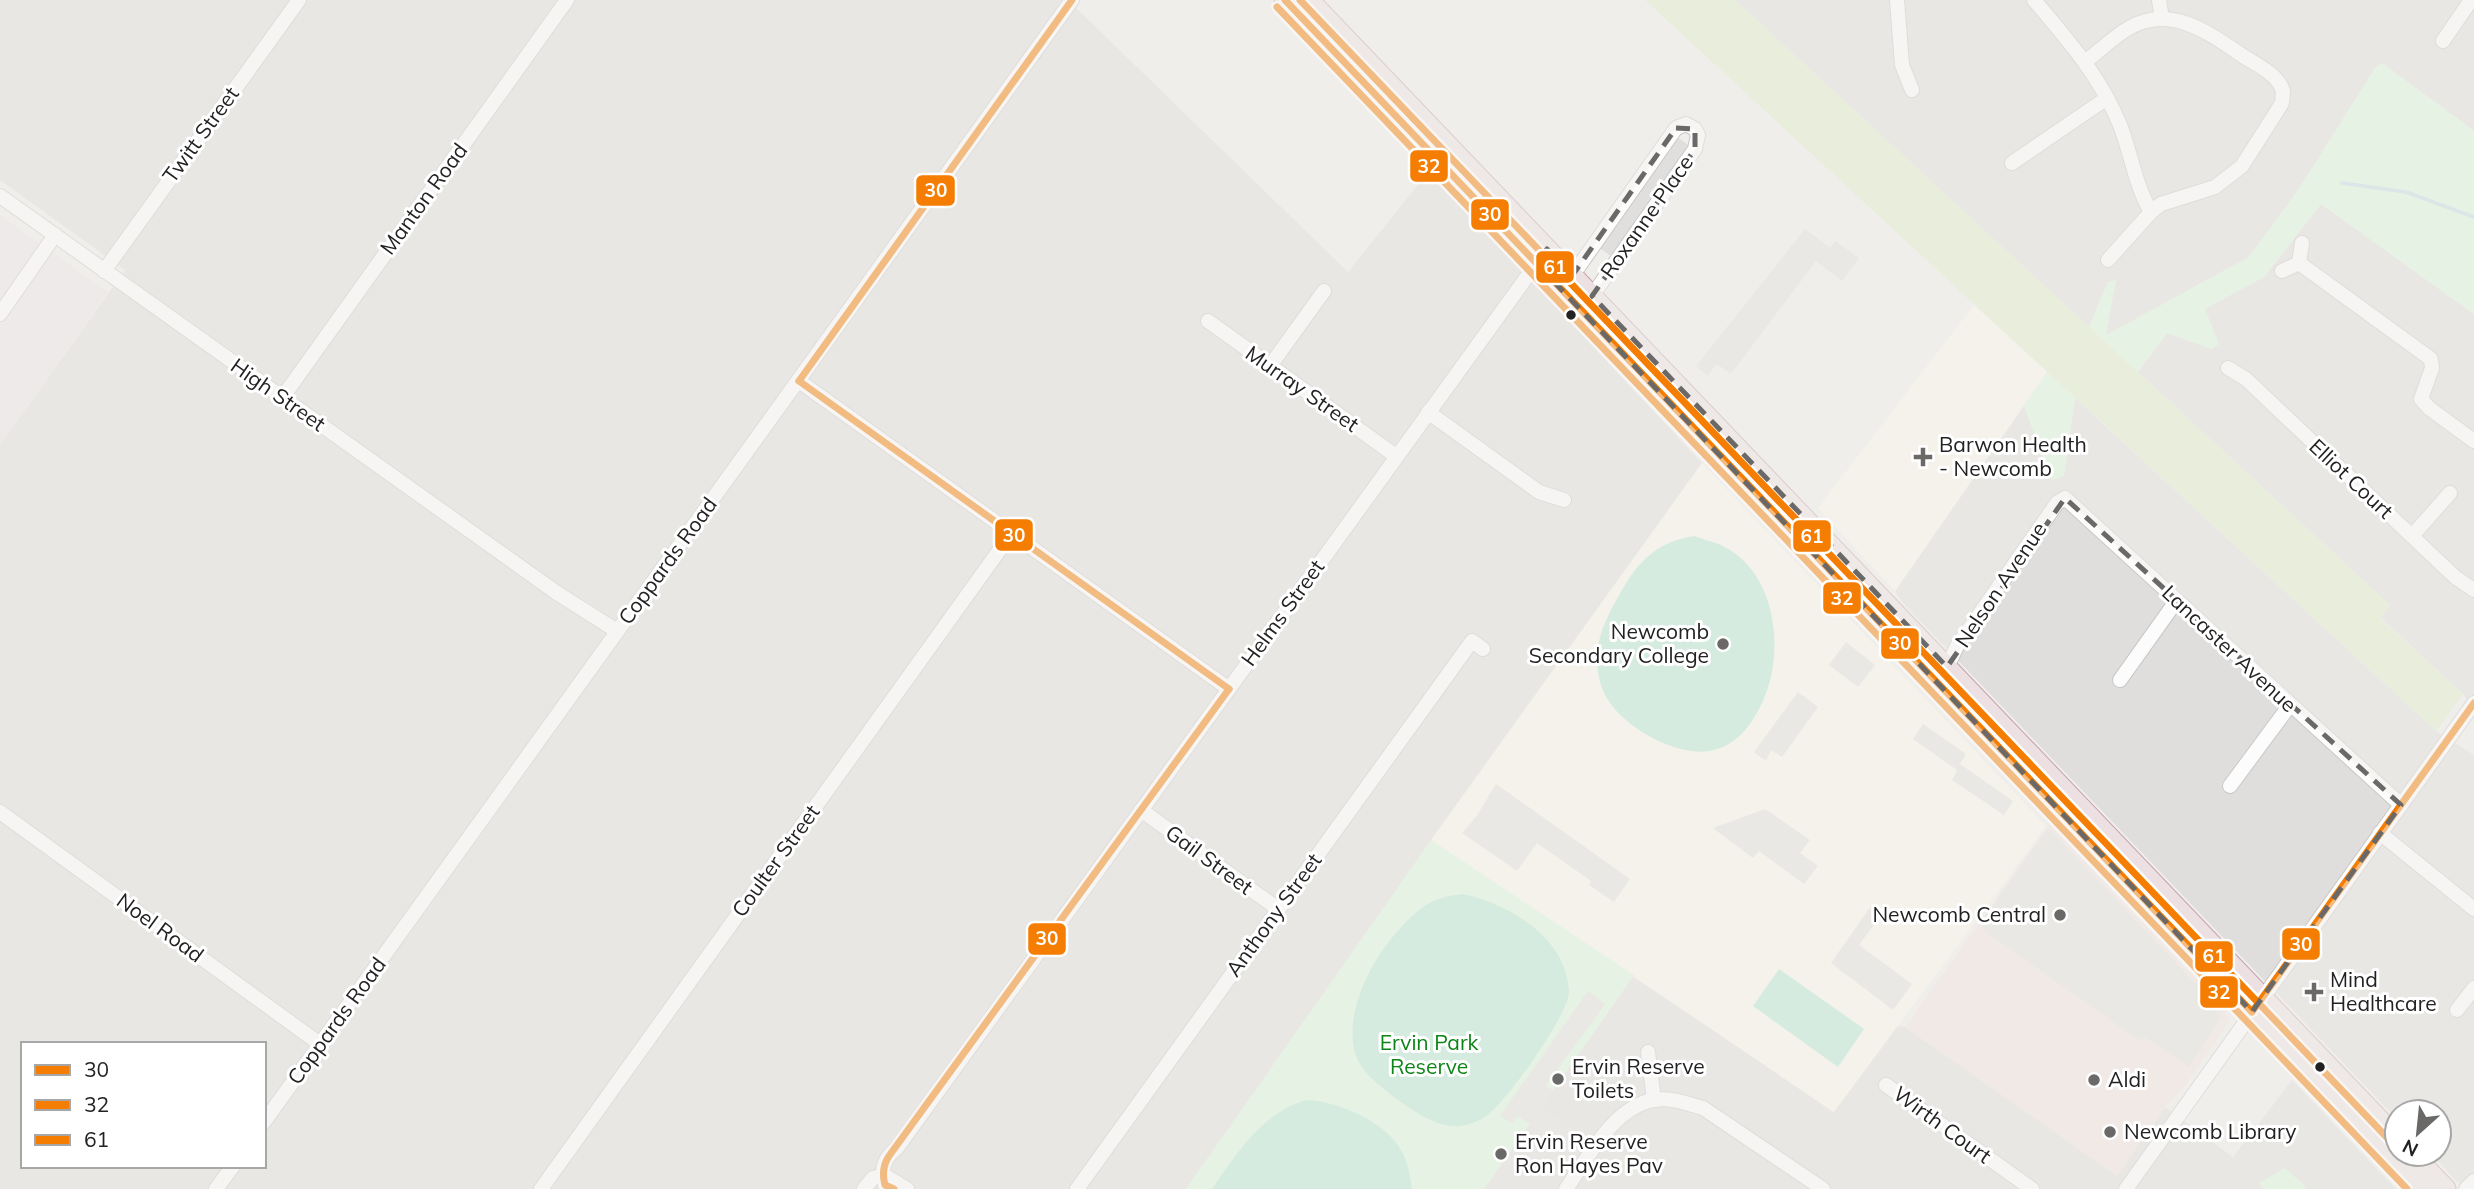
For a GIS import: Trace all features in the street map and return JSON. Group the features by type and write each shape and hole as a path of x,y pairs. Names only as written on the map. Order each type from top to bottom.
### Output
{"highway":[{"path":"1285,0 1541,256 2257,1004 2383,1126"},
{"path":"1308,0 1541,256 1572,276 1592,296 1947,667 2257,1004 2422,1189"},
{"path":"2425,1168 2445,1189"}],"street":[{"name":"Twitt Street","path":"104,271 299,0"},
{"name":"Manton Road","path":"282,398 567,0"},
{"name":"Coppards Road","path":"266,1119 1072,0"},
{"path":"1898,0 1902,65 1912,90"},
{"path":"2034,0 2086,61 2107,98 2120,126 2143,199 2151,212"},
{"path":"2159,0 2162,18"},
{"path":"2443,41 2472,0"},
{"path":"2086,61 2132,26 2162,18 2181,21 2207,32 2275,77 2281,84 2284,97 2249,158 2227,179 2215,187 2161,204 2108,260"},
{"path":"2012,163 2107,98"},
{"name":"Roxanne Place","path":"1572,276 1676,128 1686,124 1695,129 1698,135 1695,149 1592,296"},
{"name":"High Street","path":"0,196 615,634"},
{"path":"0,314 55,235"},
{"path":"2299,263 2302,243"},
{"name":"Helms Street","path":"885,1183 897,1148 1541,256"},
{"path":"2282,271 2299,263"},
{"path":"2299,263 2431,359 2432,368 2421,399 2474,441"},
{"path":"1270,366 1324,291"},
{"name":"Murray Street","path":"1208,321 1396,456"},
{"name":"Elliot Court","path":"2228,368 2246,379 2412,536 2474,590"},
{"path":"799,381 1229,689"},
{"path":"1428,412 1537,490 1564,500"},
{"path":"2412,536 2450,493"},
{"name":"Lancaster Avenue","path":"2057,503 2065,498 2401,805"},
{"name":"Nelson Avenue","path":"1947,667 1957,646 2057,503"},
{"name":"Coulter Street","path":"541,1189 1010,534"},
{"path":"2120,680 2177,600"},
{"name":"Anthony Street","path":"1077,1189 1473,641"},
{"path":"2126,1189 2474,703"},
{"path":"2230,786 2290,705"},
{"name":"Gail Street","path":"1141,810 1278,909"},
{"name":"Noel Road","path":"0,812 320,1044"},
{"path":"2380,833 2474,909"},
{"path":"2457,1010 2474,988"},
{"path":"1648,1052 1654,1100"},
{"name":"Wirth Court","path":"1886,1085 2032,1189"},
{"path":"1566,1189 1606,1132 1629,1112 1654,1100 1682,1101 1703,1108 1823,1189"},
{"path":"216,1189 232,1168"},
{"path":"864,1189 871,1179 907,1189"},
{"path":"2466,1189 2474,1181"}],"highlighted area":[{"path":"1676,128 1695,129 1695,149 1592,296 1947,667 2065,498 2401,805 2252,1012 1536,263 1547,249 1572,276"}],"shaded area":[{"path":"0,0 1068,0 1348,272 1429,171 1702,463 1186,1189 0,1189 0,445 125,270 0,180"},
{"path":"1735,0 2474,0 2474,131 2382,63 2375,68 2299,189 2249,257 2105,336 2108,282 2089,327"},
{"path":"1677,137 1691,147 1612,257 1598,247"},
{"path":"2321,204 2474,314 2474,709 2463,694 2380,617 2390,605 2138,372 2167,333 2212,349 2204,309 2264,277"},
{"path":"0,215 108,292 0,445"},
{"path":"1805,229 1830,248 1835,241 1859,258 1842,281 1816,261 1731,374 1717,364 1707,376 1696,366"},
{"name":"Barwon Health - Newcomb","path":"1974,305 2047,372 1895,591 1818,508"},
{"path":"2075,398 2436,731 2474,755 2474,1189 2464,1189 2444,1168 2453,1168 2453,1098 2383,1098 2383,1104 1902,602 1895,591 2024,406 2052,480 2064,476"},
{"name":"Newcomb Secondary College","path":"1702,463 2046,826 1834,1112 1431,840"},
{"path":"1846,642 1875,665 1858,687 1829,665"},
{"path":"1798,692 1818,707 1782,757 1771,750 1766,761 1754,752"},
{"path":"1923,724 1966,754 1960,764 2013,801 2004,815 1952,780 1957,770 1913,739"},
{"path":"1496,784 1630,879 1614,902 1589,885 1591,881 1537,843 1517,871 1462,833 1476,817"},
{"path":"1765,809 1810,840 1800,853 1818,866 1804,884 1759,851 1753,858 1713,828"},
{"name":"Newcomb Central","path":"2049,824 2222,1006 2230,1020 2184,1088 2165,1107 2117,1176 1905,1027"},
{"path":"2048,828 2220,1009 2219,1020 2189,1067 2145,1037 2140,1041 1983,930 1982,921"},
{"path":"1871,906 1882,914 1859,945 1912,984 1893,1010 1831,963"},
{"path":"1634,975 1833,1112 1897,1026 1905,1027 2117,1175 2165,1107 2233,1157 2292,1080 2396,1189 1484,1189"},
{"path":"1588,991 1605,1004 1546,1085 1553,1091 1542,1106 1585,1139 1573,1155 1518,1116 1512,1123 1500,1116"}],"green space":[{"path":"1645,0 1735,0 2390,605 2380,618 2463,694 2436,731"},
{"path":"2382,63 2474,131 2474,314 2321,204 2264,277 2205,309 2219,344 2212,349 2167,333 2138,372 2089,327 2108,282 2116,280 2106,335 2249,257 2299,189 2375,68"},
{"path":"2047,372 2075,398 2064,476 2052,480 2024,406"},
{"path":"1695,536 1725,547 1743,560 1756,576 1766,596 1774,640 1769,684 1754,718 1730,743 1714,750 1700,752 1670,746 1640,731 1627,721 1605,695 1597,660 1598,645 1606,621 1622,590 1643,561 1671,542"},
{"name":"Ervin Park Reserve","path":"1431,840 1634,975 1484,1189 1186,1189"},
{"path":"1463,894 1499,906 1532,926 1558,954 1569,991 1567,1002 1549,1036 1498,1105 1475,1122 1452,1126 1419,1114 1371,1078 1360,1065 1354,1049 1353,1030 1361,990 1370,970 1395,934 1428,904"},
{"path":"1779,969 1864,1029 1838,1067 1753,1006"},
{"path":"1308,1100 1347,1109 1385,1132 1395,1141 1404,1156 1412,1189 1212,1189 1252,1135 1278,1113"},
{"path":"2285,1168 2306,1187 2263,1189 2259,1183"}],"waterway":[{"path":"2342,183 2406,192 2474,217"}],"transit line":[{"name":"30","path":"799,381 1072,0"},
{"name":"30","path":"1285,0 2252,1012 2474,703"},
{"name":"61","path":"1300,0 2383,1133"},
{"name":"32","path":"1277,7 2407,1189"},
{"name":"30","path":"799,381 1229,689"},
{"name":"30","path":"894,1189 885,1185 884,1181 884,1166 889,1156 1229,689"}],"place":[{"name":"Barwon Health - Newcomb","path":"1923,457"},
{"name":"Newcomb Secondary College","path":"1723,644"},
{"name":"Newcomb Central","path":"2060,915"},
{"name":"Mind Healthcare","path":"2314,992"},
{"name":"Ervin Reserve Toilets","path":"1558,1079"},
{"name":"Aldi","path":"2094,1080"},
{"name":"Newcomb Library","path":"2110,1132"},
{"name":"Ervin Reserve Ron Hayes Pav","path":"1501,1154"}]}
